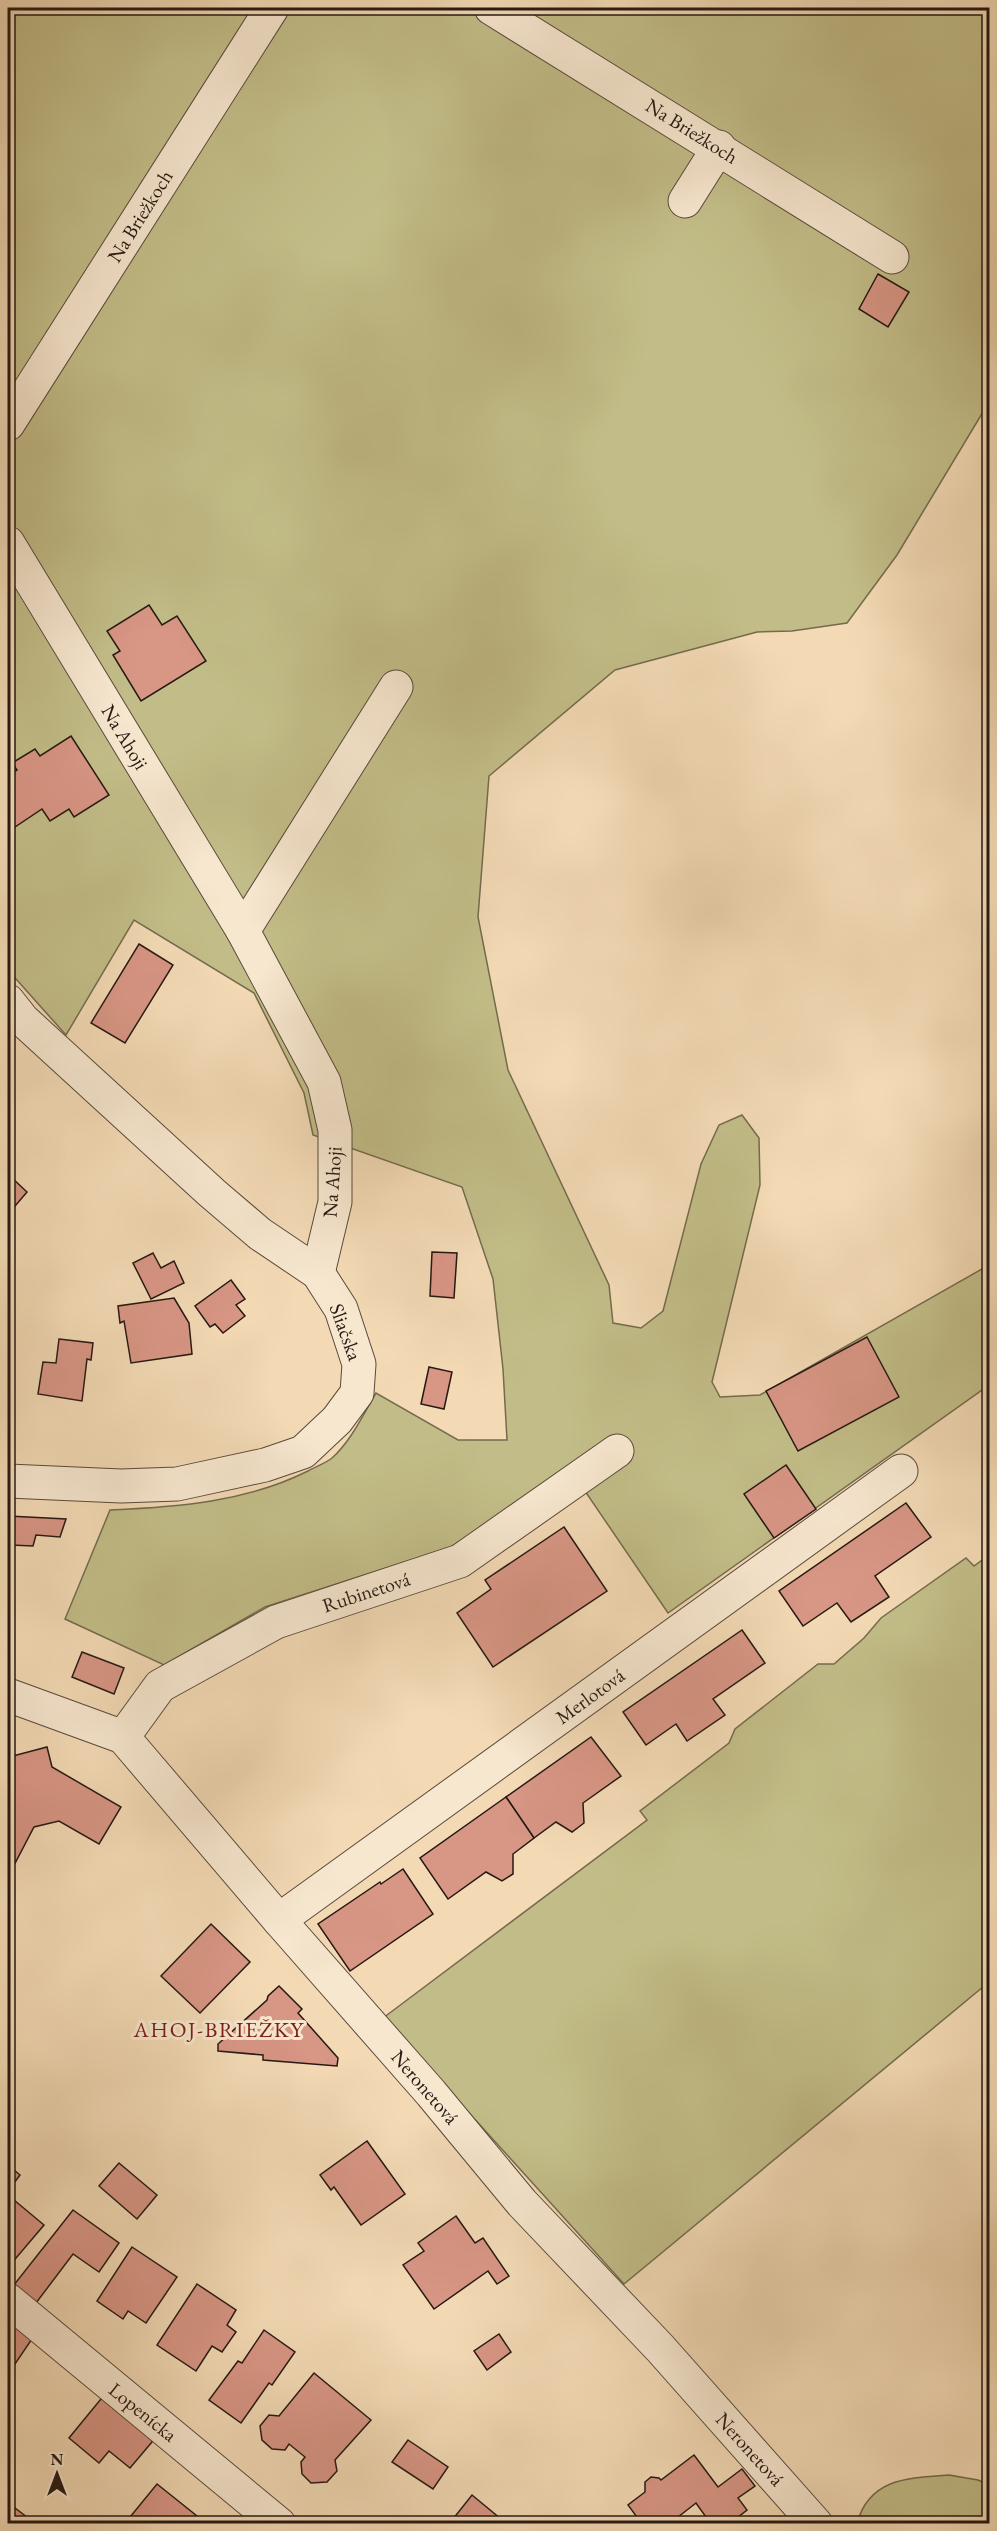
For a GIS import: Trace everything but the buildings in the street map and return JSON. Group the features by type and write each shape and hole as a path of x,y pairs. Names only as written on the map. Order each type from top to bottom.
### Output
{"street":[{"name":"Na Briežkoch","path":"8,424 272,8"},
{"name":"Na Briežkoch","path":"491,8 892,257"},
{"path":"685,201 718,147"},
{"name":"Na Ahoji","path":"8,543 243,931 324,1082 333,1120 334,1202 318,1273"},
{"path":"243,931 396,687"},
{"name":"Sliačska","path":"8,1001 23,1020 212,1193 260,1234 318,1273 341,1309 359,1364 357,1393 337,1420 303,1452 265,1465 177,1484 121,1486 8,1481"},
{"name":"Rubinetová","path":"123,1737 160,1686 276,1622 460,1561 617,1451"},
{"name":"Merlotová","path":"279,1920 901,1472"},
{"name":"Neronetová","path":"8,1695 123,1737 431,2093 522,2203 660,2348 816,2523"},
{"name":"Lopenícka","path":"8,2300 279,2523"}],"path":[{"path":"984,2523 990,2518"}],"shaded area":[{"path":"8,8 989,8 989,402 897,555 847,623 792,631 757,632 615,670 489,776 478,917 508,1070 609,1285 613,1323 641,1328 663,1311 701,1164 719,1125 742,1115 759,1138 760,1185 712,1382 720,1397 760,1395 989,1265 989,1385 668,1613 570,1469 451,1547 265,1607 164,1665 65,1619 110,1510 211,1501 260,1490 308,1471 332,1458 339,1451 351,1436 376,1393 458,1440 507,1440 503,1369 493,1279 462,1187 313,1135 304,1093 254,993 134,920 66,1035 8,970"},
{"path":"989,1555 989,1982 624,2284 383,2018 647,1820 640,1811 729,1743 735,1729 818,1664 834,1664 864,1638 881,1618 966,1558 974,1566"},
{"path":"949,2475 978,2480 989,2485 989,2523 857,2523 863,2508 881,2489 893,2483 919,2477"}],"district":[{"name":"AHOJ-BRIEŽKY","path":"219,2029"}]}
